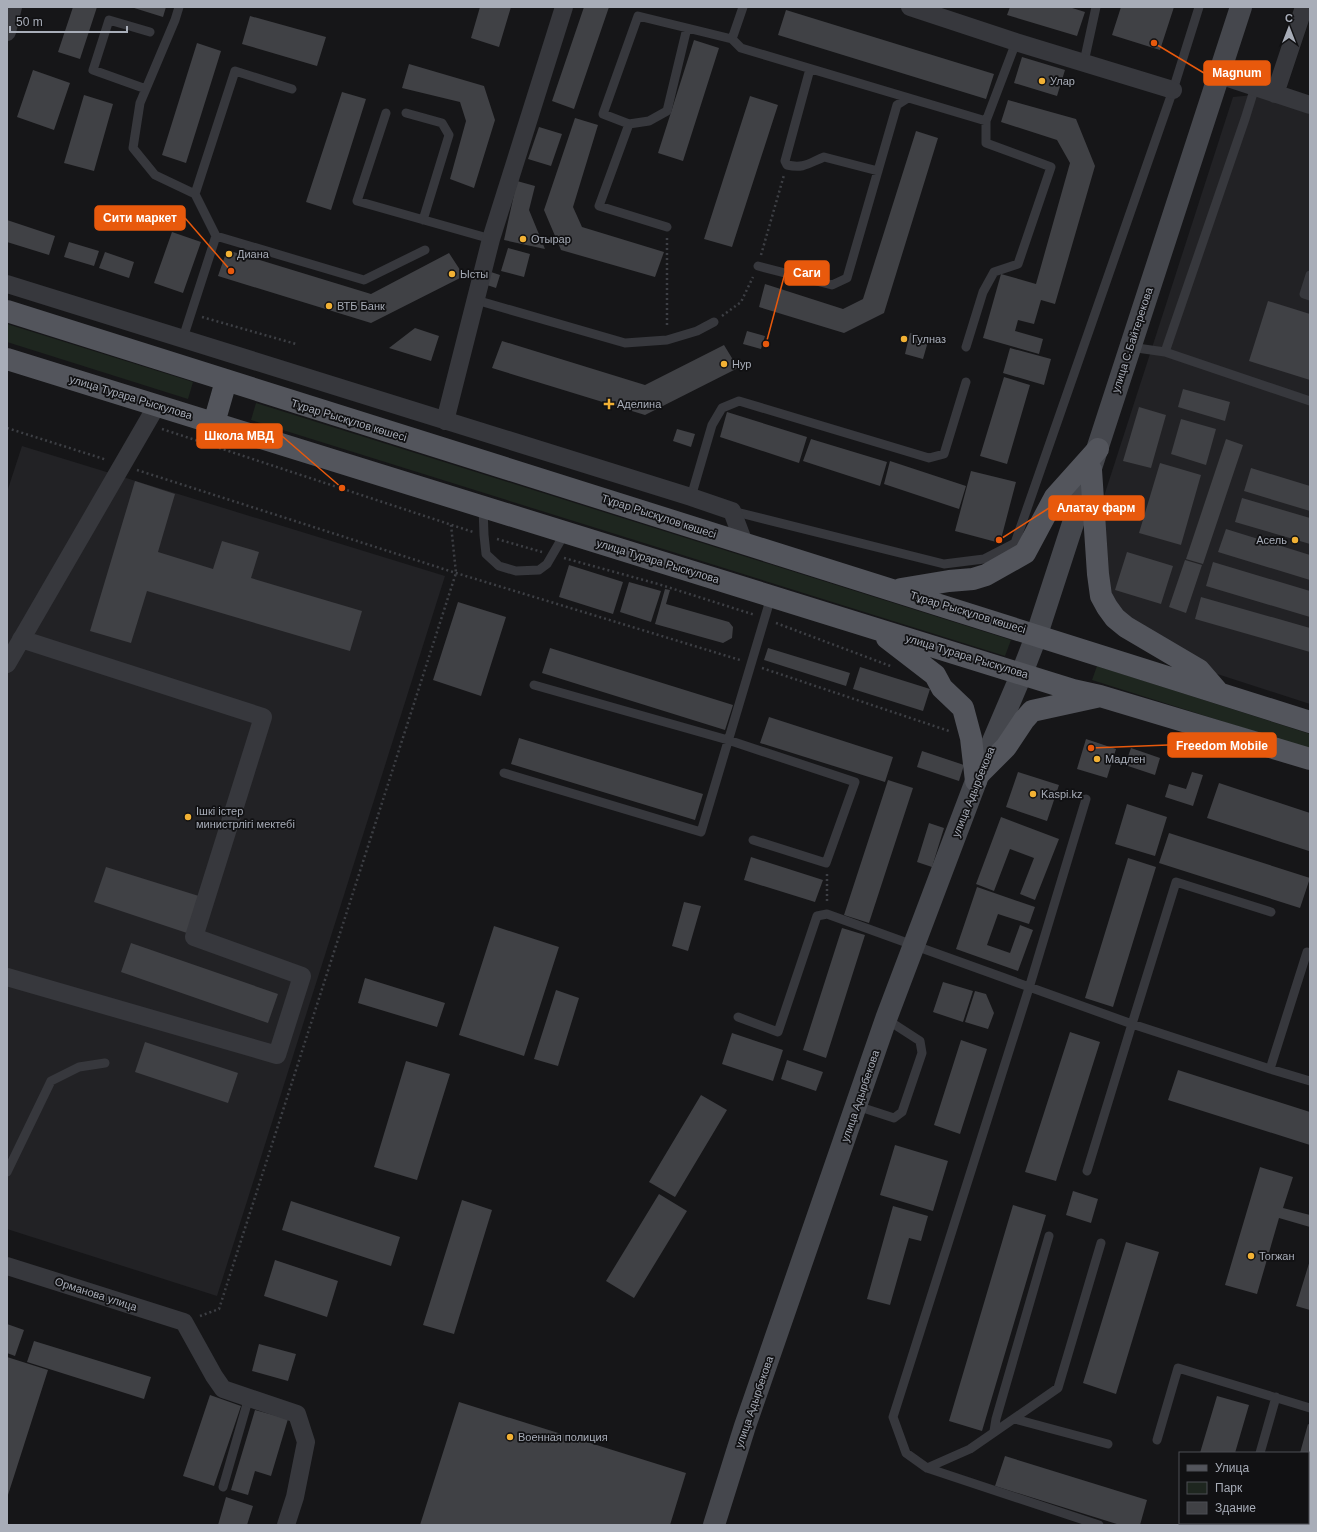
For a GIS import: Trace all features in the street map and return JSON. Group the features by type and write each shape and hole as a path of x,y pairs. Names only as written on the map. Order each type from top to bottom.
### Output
{"main road":[{"name":"улица С.Байтерекова","path":"1022,673 1037,634 1098,449 1130,346 1241,7"},
{"name":"Тұрар Рыскұлов көшесі","path":"7,311 226,381 1037,634 1310,722"},
{"name":"улица Турара Рыскулова","path":"7,359 1073,690 1100,696 1308,759"},
{"path":"214,423 226,381"},
{"path":"897,590 986,575 1025,553 1055,497 1098,449"},
{"path":"1091,470 1098,574 1101,596 1115,618 1199,670 1218,692"},
{"path":"873,628 935,674 942,688 963,708 971,738 978,777"},
{"name":"улица Адырбекова","path":"714,1525 745,1426 886,1019 978,777 1022,673"},
{"path":"978,777 1006,747 1024,720 1032,711 1100,696"}],"street":[{"path":"445,421 491,239 564,7"},
{"path":"910,7 1016,42 1173,90"},
{"path":"1275,94 1304,7"},
{"path":"1219,75 1310,105"},
{"path":"7,284 732,511 744,543"},
{"path":"7,664 156,405"},
{"path":"7,977 277,1056 302,976 194,937 263,717 21,640"},
{"name":"Орманова улица","path":"7,1266 184,1322"},
{"path":"184,1322 214,1376 223,1389 297,1414 306,1442 295,1497 286,1525"}],"lane":[{"path":"179,7 140,103 133,148 155,175 195,194 216,236 183,338"},
{"path":"732,39 743,7"},
{"path":"1084,62 1096,7"},
{"path":"732,511 944,564 984,559 1015,543 1173,90 1199,7"},
{"path":"687,28 667,111 649,121 629,124 603,114 638,16 732,39 741,48 986,121"},
{"path":"146,89 93,70 109,20 150,32"},
{"path":"966,346 983,292 994,272 1018,264 1051,167 986,143 986,121 1016,42"},
{"path":"810,69 786,161 787,165 797,167 807,166 824,157 878,171"},
{"path":"195,194 236,71 292,89"},
{"path":"1165,352 1255,87"},
{"path":"758,266 832,285 847,278 896,105 908,98"},
{"path":"386,114 357,201 491,239"},
{"path":"406,114 442,123 449,135 423,220"},
{"path":"629,124 599,206 667,227"},
{"path":"216,236 364,280 425,250"},
{"path":"1310,275 1304,294 1310,296"},
{"path":"476,300 625,343 668,340 696,332 714,322"},
{"path":"1130,346 1165,352 1310,401"},
{"path":"691,497 712,425 722,408 740,401 929,458 944,454 966,382"},
{"path":"483,507 486,554 499,566 516,571 539,570 547,564 565,533"},
{"path":"504,773 701,832 771,597"},
{"path":"534,685 728,740 855,782 826,863 753,840"},
{"path":"1086,799 1029,988 893,1417 906,1452 927,1468 1099,1525"},
{"path":"1087,1172 1176,882 1271,912"},
{"path":"738,1017 778,1032 817,916 827,914 1132,1024 1310,1081"},
{"path":"1270,1069 1307,952"},
{"path":"856,1106 894,1118 902,1112 922,1053 920,1041 886,1019"},
{"path":"7,1172 51,1081 79,1067 105,1063"},
{"path":"994,1431 1049,1236"},
{"path":"927,1468 970,1449 1058,1388 1101,1243"},
{"path":"1157,1440 1178,1368 1310,1408"},
{"path":"223,1487 249,1398"},
{"path":"1260,1452 1276,1398"},
{"path":"1015,1419 1108,1444"}],"path":[{"path":"714,322 741,302 758,266 787,165"},
{"path":"667,227 668,340"},
{"path":"191,314 296,344"},
{"path":"7,428 456,572 751,664 949,731 948,724"},
{"path":"184,1322 219,1309 456,572 451,525"},
{"path":"826,863 827,914"}],"shaded area":[{"path":"1264,94 1310,110 1310,704 1211,672 1118,625 1086,552 1233,97"},
{"name":"Ішкі істер министрлігі мектебі","path":"22,446 445,576 217,1296 7,1229 7,492"}],"green space":[{"path":"7,324 193,382 188,399 7,342"},
{"path":"256,403 1011,640 1005,656 251,420"},
{"path":"1097,666 1310,734 1310,749 1092,680"}],"building":[{"path":"73,7 97,7 80,59 58,52"},
{"path":"131,7 166,7 163,17"},
{"path":"480,7 511,7 499,47 471,38"},
{"path":"584,7 609,7 574,109 552,101"},
{"path":"1010,7 1069,7 1085,12 1077,36 1007,15"},
{"path":"1121,7 1174,7 1160,50 1112,35"},
{"path":"786,10 994,74 986,99 778,35"},
{"path":"250,16 326,37 317,66 242,44"},
{"path":"694,40 719,48 683,161 658,153"},
{"path":"197,43 221,51 186,163 162,155"},
{"path":"1022,57 1065,70 1057,96 1014,83"},
{"path":"409,64 484,86 495,120 474,188 450,179 466,121 460,102 402,88"},
{"path":"33,70 70,83 54,130 17,117"},
{"path":"342,92 366,99 331,210 306,202"},
{"path":"84,95 113,104 94,171 64,163"},
{"path":"750,96 778,105 732,247 704,239"},
{"path":"1008,100 1076,119 1095,166 1055,304 1041,300 1034,324 1018,320 1015,331 1043,339 1039,354 983,338 1001,274 1036,284 1070,163 1057,140 1001,122"},
{"path":"575,118 598,125 573,207 582,227 664,252 655,277 561,250 544,210"},
{"path":"539,127 562,134 551,166 528,159"},
{"path":"916,131 938,138 884,313 844,333 759,307 765,284 843,309 863,299"},
{"path":"517,181 535,186 529,210 545,249 504,240"},
{"path":"7,220 55,236 49,255 7,242"},
{"path":"172,232 201,242 183,293 154,283"},
{"path":"69,242 99,251 94,266 64,257"},
{"path":"508,248 530,254 524,277 501,271"},
{"path":"227,250 371,294 449,253 464,276 371,323 218,276"},
{"path":"105,252 134,262 129,278 99,268"},
{"path":"491,272 500,275 496,288 487,285"},
{"path":"1268,301 1310,314 1310,380 1249,361"},
{"path":"415,328 439,336 431,361 389,348"},
{"path":"747,331 765,336 761,349 743,344"},
{"path":"910,333 929,338 923,359 905,354"},
{"path":"502,341 645,385 724,345 738,368 645,415 492,368"},
{"path":"1010,348 1051,359 1044,385 1003,373"},
{"path":"1004,377 1030,385 1007,464 980,456"},
{"path":"1183,389 1230,402 1225,421 1178,407"},
{"path":"1139,407 1166,415 1151,468 1123,461"},
{"path":"727,412 807,437 799,463 720,437"},
{"path":"1181,419 1216,429 1206,465 1171,454"},
{"path":"677,429 695,434 691,447 673,441"},
{"path":"811,439 887,462 880,486 803,461"},
{"path":"1226,439 1243,445 1203,564 1186,559"},
{"path":"890,461 966,486 959,509 884,484"},
{"path":"1160,463 1201,475 1181,545 1139,533"},
{"path":"1251,468 1310,486 1310,511 1244,491"},
{"path":"971,471 1016,482 1000,543 955,531"},
{"path":"135,481 175,494 158,552 213,569 222,541 259,552 251,578 362,611 350,651 147,591 131,643 90,631"},
{"path":"1242,498 1310,518 1310,544 1235,522"},
{"path":"1226,529 1310,555 1310,580 1218,552"},
{"path":"1127,552 1173,566 1161,604 1115,590"},
{"path":"1185,560 1202,565 1186,613 1169,607"},
{"path":"1213,562 1310,591 1310,617 1206,586"},
{"path":"569,565 623,582 613,614 559,597"},
{"path":"629,582 661,591 651,622 620,612"},
{"path":"665,589 670,590 666,604 729,622 733,627 732,638 723,643 655,624"},
{"path":"1201,597 1310,628 1310,652 1195,619"},
{"path":"458,602 506,617 481,696 433,680"},
{"path":"550,648 733,705 725,730 542,673"},
{"path":"768,648 850,673 846,686 764,660"},
{"path":"860,667 930,689 923,711 853,689"},
{"path":"769,717 893,757 885,782 760,743"},
{"path":"519,738 703,794 695,820 511,764"},
{"name":"Мадлен","path":"1086,739 1116,749 1107,778 1077,769"},
{"path":"1131,748 1160,758 1155,775 1125,765"},
{"path":"922,751 964,765 959,781 917,767"},
{"path":"1018,772 1059,785 1047,821 1006,807"},
{"path":"1192,772 1203,775 1193,806 1165,797 1169,784 1186,789"},
{"path":"888,780 913,788 869,923 844,915"},
{"path":"1219,783 1310,813 1309,851 1207,818"},
{"path":"1127,804 1167,817 1155,856 1115,844"},
{"path":"1001,817 1059,839 1035,900 1020,894 1034,858 1010,849 994,891 976,884"},
{"path":"929,823 944,828 932,867 917,862"},
{"path":"1169,833 1310,878 1300,908 1159,863"},
{"path":"751,857 823,880 815,902 744,880"},
{"path":"1128,858 1156,867 1113,1007 1085,998"},
{"path":"106,867 202,897 190,934 94,902"},
{"path":"977,887 1035,907 1029,924 998,914 987,945 1010,953 1020,925 1033,930 1018,971 956,949"},
{"path":"684,902 701,906 688,951 672,946"},
{"path":"494,926 559,947 524,1056 459,1035"},
{"path":"842,928 865,935 826,1058 803,1050"},
{"path":"131,943 278,994 268,1023 121,972"},
{"path":"365,978 445,1003 437,1027 358,1003"},
{"path":"943,982 973,991 963,1022 933,1012"},
{"path":"556,990 579,998 558,1066 534,1059"},
{"path":"975,991 986,994 994,1013 988,1029 965,1022"},
{"path":"1070,1032 1100,1042 1056,1181 1025,1172"},
{"path":"732,1033 783,1050 773,1081 722,1064"},
{"path":"961,1040 987,1049 960,1134 934,1125"},
{"path":"145,1042 238,1073 228,1103 135,1072"},
{"path":"787,1060 823,1072 816,1091 781,1079"},
{"path":"406,1061 450,1074 417,1180 374,1167"},
{"path":"1178,1070 1310,1112 1310,1145 1168,1100"},
{"path":"701,1095 727,1110 675,1197 649,1182"},
{"path":"895,1145 948,1161 933,1211 880,1195"},
{"name":"Тогжан","path":"1260,1167 1293,1177 1283,1208 1310,1215 1310,1227 1279,1218 1257,1294 1225,1285"},
{"path":"1073,1191 1098,1199 1091,1223 1066,1215"},
{"path":"659,1194 687,1211 634,1298 606,1281"},
{"path":"462,1200 492,1210 454,1334 423,1325"},
{"path":"291,1201 400,1237 391,1266 282,1230"},
{"path":"1013,1205 1046,1215 982,1431 949,1421"},
{"path":"893,1206 928,1216 921,1241 909,1238 890,1305 867,1299"},
{"path":"1126,1242 1159,1252 1116,1394 1083,1383"},
{"path":"275,1260 338,1281 327,1317 264,1296"},
{"name":"Тогжан","path":"1310,1260 1310,1310 1296,1306"},
{"path":"7,1324 24,1330 15,1356 7,1353"},
{"path":"34,1341 151,1377 144,1399 27,1362"},
{"path":"259,1344 296,1354 288,1381 252,1371"},
{"path":"7,1357 48,1370 7,1498"},
{"path":"210,1395 241,1406 214,1486 183,1476"},
{"path":"1217,1396 1249,1405 1235,1452 1200,1452"},
{"name":"Военная полиция","path":"459,1402 686,1473 670,1525 420,1525"},
{"path":"255,1410 288,1419 271,1476 255,1471 248,1495 231,1490"},
{"path":"1308,1424 1310,1425 1310,1525 1280,1525 1309,1524 1309,1452 1300,1452"},
{"path":"1005,1456 1147,1500 1140,1525 1120,1525 995,1486"},
{"path":"226,1497 253,1506 247,1525 218,1525"},
{"path":"1179,1524 1214,1524 1213,1525"}],"place":[{"name":"Magnum","path":"1154,43"},
{"name":"Улар","path":"1042,81"},
{"name":"Отырар","path":"523,239"},
{"name":"Диана","path":"229,254"},
{"name":"Сити маркет","path":"231,271"},
{"name":"Ысты","path":"452,274"},
{"name":"ВТБ Банк","path":"329,306"},
{"name":"Гулназ","path":"904,339"},
{"name":"Саги","path":"766,344"},
{"name":"Нур","path":"724,364"},
{"name":"Аделина","path":"609,404"},
{"name":"Школа МВД","path":"342,488"},
{"name":"Алатау фарм","path":"999,540"},
{"name":"Асель","path":"1295,540"},
{"name":"Freedom Mobile","path":"1091,748"},
{"name":"Мадлен","path":"1097,759"},
{"name":"Kaspi.kz","path":"1033,794"},
{"name":"Ішкі істер министрлігі мектебі","path":"188,817"},
{"name":"Тогжан","path":"1251,1256"},
{"name":"Военная полиция","path":"510,1437"}]}
